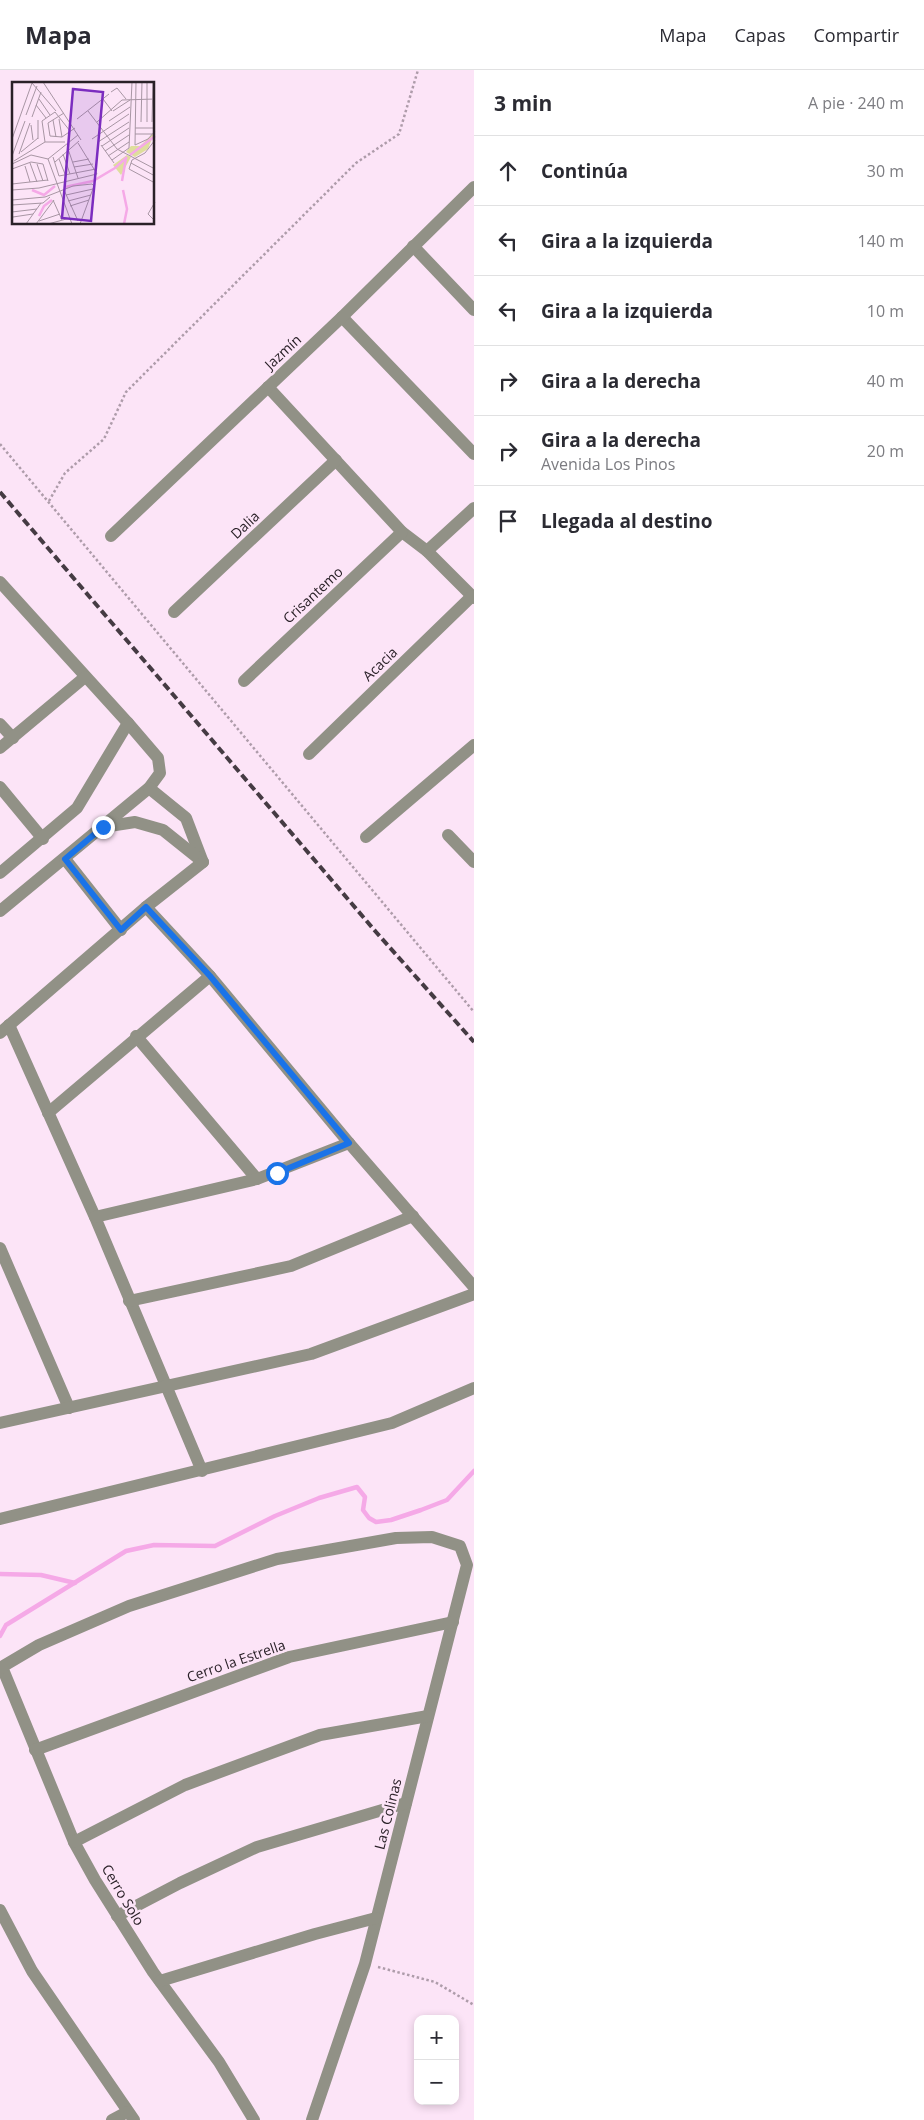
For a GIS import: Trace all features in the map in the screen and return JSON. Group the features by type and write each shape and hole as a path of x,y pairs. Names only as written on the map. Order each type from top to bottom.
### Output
{"street":[{"name":"Jazmín","path":"110,536 342,317 474,187"},
{"path":"413,246 474,310"},
{"path":"342,317 474,454"},
{"path":"268,387 402,532 427,550 473,597"},
{"name":"Dalia","path":"174,612 336,460"},
{"path":"427,550 474,508"},
{"name":"Crisantemo","path":"244,680 402,532"},
{"path":"0,582 158,758 160,773 149,788 0,911"},
{"name":"Acacia","path":"309,754 473,597"},
{"path":"0,748 85,677"},
{"path":"0,873 43,839 77,808 128,723"},
{"path":"0,724 13,738"},
{"path":"366,837 474,745"},
{"path":"0,788 43,839"},
{"path":"149,788 186,818 203,862"},
{"path":"103,827 135,822 163,830 203,862"},
{"path":"448,835 474,862"},
{"path":"65,859 121,930"},
{"path":"202,1471 95,1218 48,1113 4,1029 146,907 203,862"},
{"path":"146,907 210,976 349,1143 474,1287"},
{"path":"48,1113 136,1036 210,976"},
{"path":"136,1036 257,1179"},
{"path":"95,1218 257,1179 349,1143"},
{"path":"129,1302 291,1266 413,1216"},
{"path":"0,1248 69,1408"},
{"path":"0,1423 311,1354 474,1294"},
{"path":"0,1519 392,1423 474,1388"},
{"name":"Las Colinas","path":"1,1667 38,1645 129,1606 277,1559 396,1538 432,1537 460,1546 467,1565 365,1964 310,2118"},
{"name":"Cerro la Estrella","path":"35,1750 288,1657 453,1622"},
{"name":"Cerro Solo","path":"1,1667 74,1842 117,1916 160,1981 219,2062 254,2120"},
{"path":"74,1842 185,1786 320,1735 428,1716"},
{"path":"117,1916 180,1883 257,1847 406,1803"},
{"path":"0,1910 32,1971 131,2116 112,2120"},
{"path":"160,1981 376,1918"}],"path":[{"path":"49,501 65,473 104,439 126,392 356,163 399,134 418,70"},
{"path":"0,444 474,1012"},
{"path":"365,1964 435,1982 474,2005"}],"waterway":[{"path":"0,1636 6,1625 126,1551 154,1545 215,1546 275,1516 319,1498 357,1487 365,1497 363,1510 369,1518 376,1522 391,1520 447,1500 474,1471"},
{"path":"0,1574 41,1575 75,1583"}],"railway":[{"path":"0,492 376,932 474,1042"}],"route":[{"path":"103,827 65,859 121,930 146,907 210,976 349,1143 277,1173"}]}
